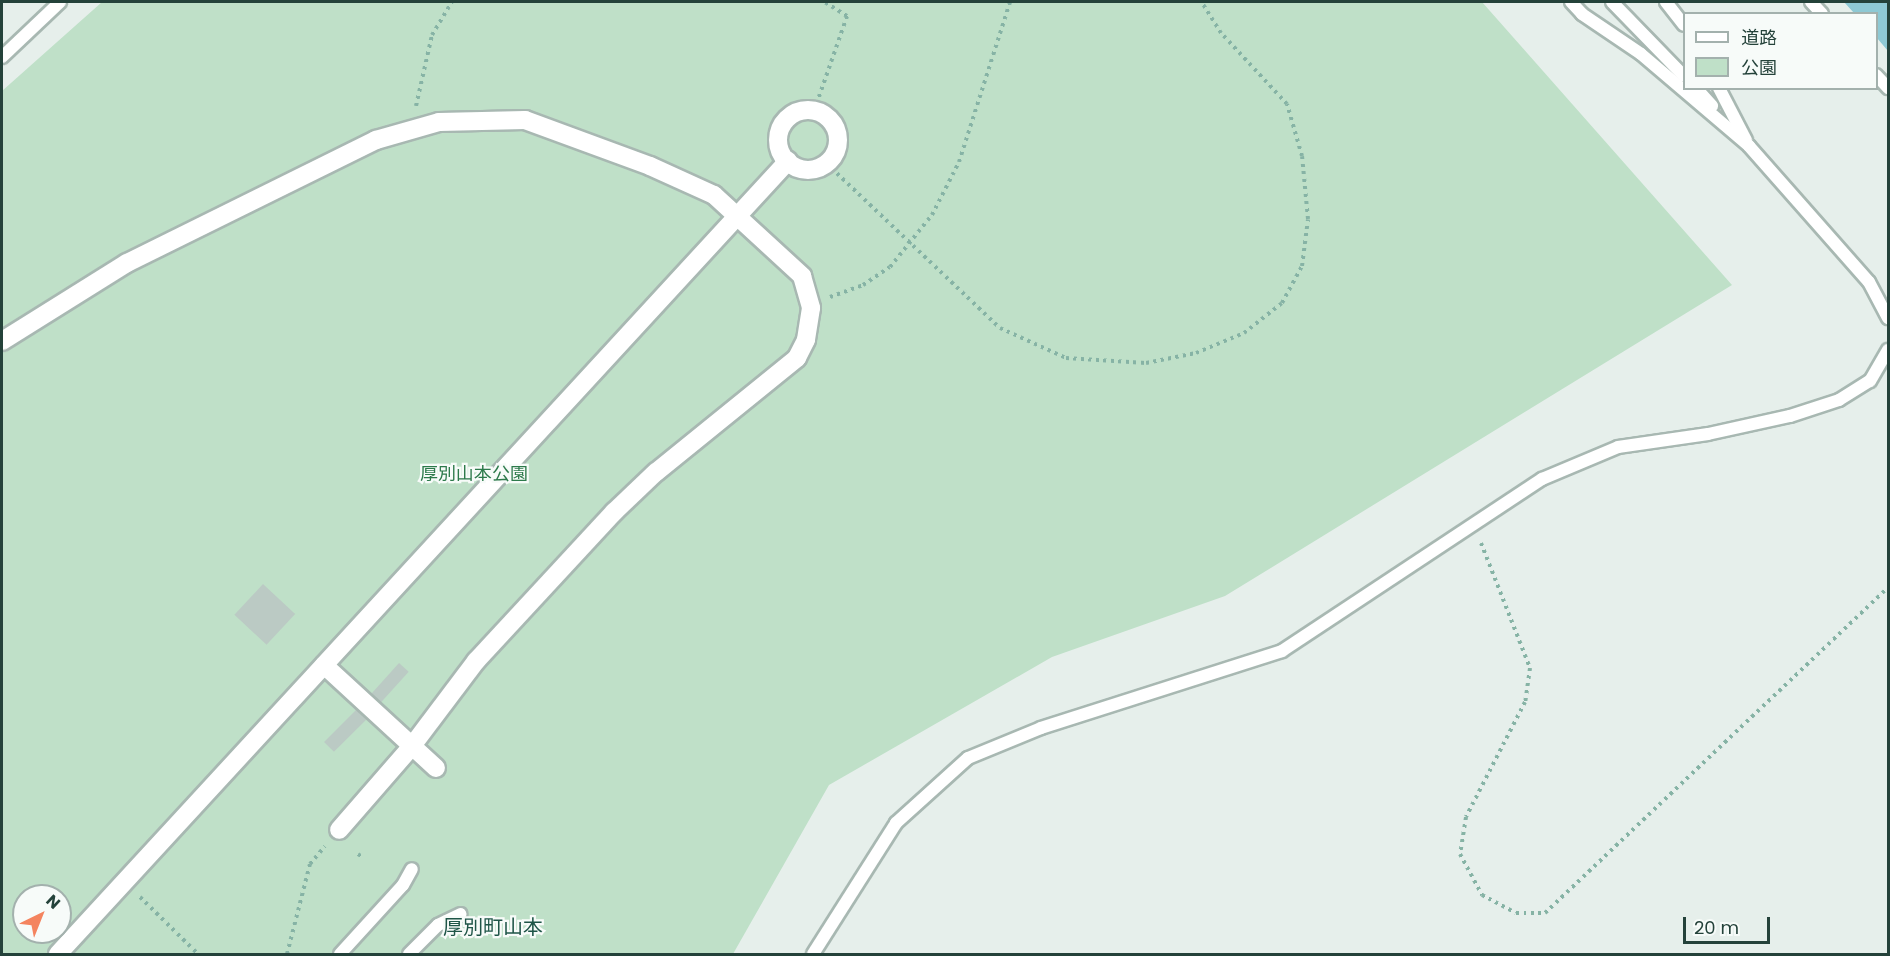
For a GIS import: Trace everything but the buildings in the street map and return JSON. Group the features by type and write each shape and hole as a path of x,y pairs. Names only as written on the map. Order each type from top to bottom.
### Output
{"street":[{"path":"814,111 829,118 837,135 835,153 826,163 809,169 788,161 779,145 782,126 797,112 814,111"},
{"path":"2,341 128,263 376,140 414,127 449,122 525,120 650,166 714,195 739,215 802,276 810,302 806,340 797,358 656,472 614,512 476,662 412,746 339,830"},
{"path":"58,954 788,161"},
{"path":"324,664 436,768"}],"lane":[{"path":"2,57 60,2"},
{"path":"1571,2 1582,14 1641,54 1683,90"},
{"path":"1612,2 1683,75"},
{"path":"1666,2 1683,24"},
{"path":"1683,90 1749,146"},
{"path":"1698,90 1869,282 1888,318"},
{"path":"1720,90 1749,146"},
{"path":"813,954 896,823 968,758 1041,728 1282,651 1471,523 1542,479 1618,447 1779,419 1839,400 1870,381 1888,350"},
{"path":"340,954 403,885 412,869"},
{"path":"409,954 438,925 461,914"}],"path":[{"path":"414,127 425,58 432,35 452,2"},
{"path":"814,111 847,16 825,2"},
{"path":"810,302 863,285 890,267 932,215 959,162 1010,2"},
{"path":"826,163 1000,328 1066,358 1146,363 1196,352 1244,333 1282,303 1302,266 1308,219 1302,156 1287,104 1221,33 1202,2"},
{"path":"1471,523 1487,553 1530,668 1525,702 1466,817 1460,854 1482,895 1516,913 1545,913 1888,588"},
{"path":"287,954 310,864 339,830"},
{"path":"124,883 198,954"}],"green space":[{"name":"厚別山本公園","path":"102,2 1482,2 1732,285 1225,596 1052,657 829,785 733,954 2,954 2,91"}],"water":[{"path":"1844,2 1888,2 1888,51 1878,39 1878,12 1853,12"}],"district":[{"name":"厚別町山本","path":"493,927"}]}
